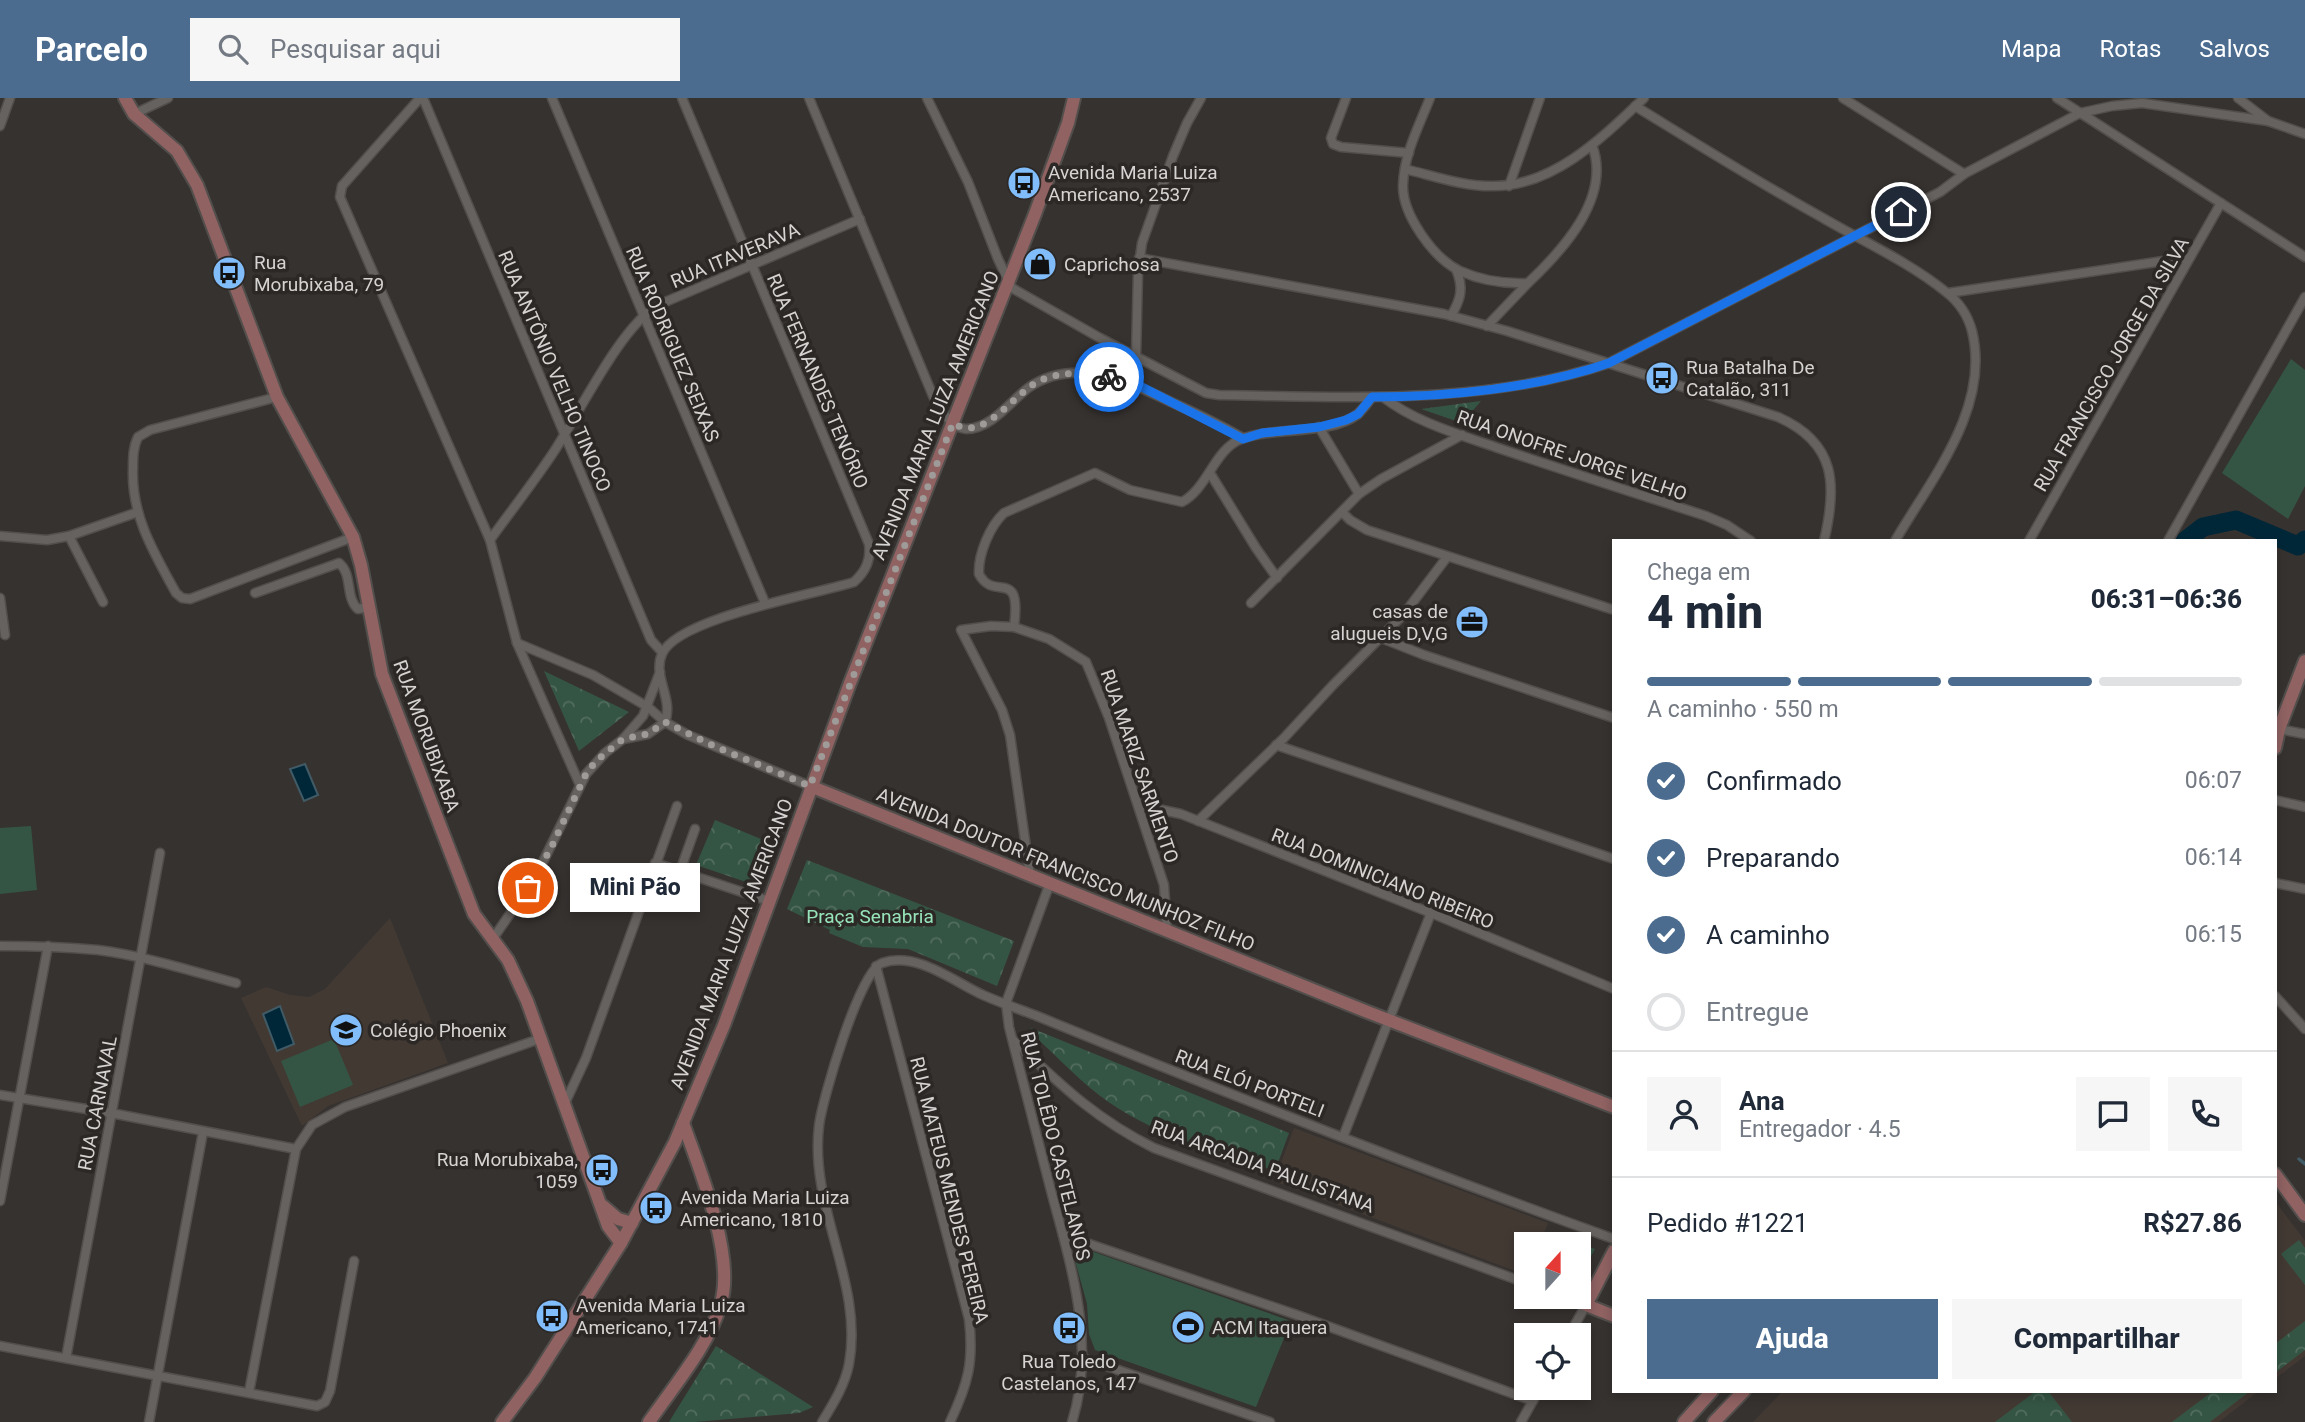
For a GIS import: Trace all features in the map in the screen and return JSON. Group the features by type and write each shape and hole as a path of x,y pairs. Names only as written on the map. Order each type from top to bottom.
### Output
{"street":[{"path":"0,126 10,98"},
{"name":"RUA MORUBIXABA","path":"125,98 134,114 177,151 197,185 277,397 353,537 382,674 393,704 474,914 512,966 542,1038 608,1226 621,1243"},
{"path":"134,114 168,98"},
{"path":"422,98 342,186 340,197 490,540 517,643 580,785"},
{"name":"RUA ANTÔNIO VELHO TINOCO","path":"422,98 652,640 662,652"},
{"name":"RUA RODRIGUEZ SEIXAS","path":"552,98 765,603"},
{"name":"RUA FERNANDES TENÓRIO","path":"682,98 869,544 869,561 854,582 765,603"},
{"path":"809,98 933,396 953,423 960,428 975,428 994,418 1038,382 1068,374 1089,373 1138,385 1243,439"},
{"path":"927,98 968,182 998,260 1012,288 1136,357 1212,394 1383,397 1465,391 1563,378 1609,363 1940,192 1964,174 2080,113 2112,106 2150,103 2268,121 2305,134"},
{"name":"AVENIDA MARIA LUIZA AMERICANO","path":"502,1422 535,1378 621,1243 675,1142 724,1025 810,786 1010,281 1058,153 1074,98"},
{"path":"1136,357 1139,258 1146,230 1173,156 1187,123 1202,98"},
{"path":"1346,98 1331,138 1333,144 1409,153"},
{"path":"1430,98 1405,169 1403,187 1407,209 1415,225 1438,253 1456,269 1487,279 1528,283"},
{"path":"1509,186 1540,98"},
{"path":"1405,169 1460,182 1492,187 1509,186 1540,176 1592,145 1644,98"},
{"path":"1843,98 1964,174"},
{"path":"2057,98 2305,257"},
{"path":"2238,98 2268,121"},
{"path":"1635,106 1902,262 1948,293 1967,316 1973,333 1975,365 1966,417 1896,539"},
{"path":"1488,326 1566,242 1593,196 1599,165 1592,145"},
{"name":"RUA FRANCISCO JORGE DA SILVA","path":"2030,539 2221,203"},
{"name":"RUA ITAVERAVA","path":"490,540 554,452 624,338 644,314 658,304 860,219"},
{"path":"1948,293 2190,257"},
{"path":"1139,258 1451,316 1609,363 1793,424 1808,436 1821,454 1832,477 1833,500 1824,539"},
{"path":"1451,316 1462,292 1456,269"},
{"path":"2169,539 2305,297"},
{"path":"277,397 142,433 133,450 133,494 148,542 176,593 185,599 251,577 353,537"},
{"path":"1014,627 1017,604 1015,595 983,581 979,574 985,545 994,525 1004,513 1095,473 1130,489 1182,502 1196,491 1227,449 1243,439 1262,433 1319,427 1346,420 1358,414 1372,397"},
{"name":"RUA ONOFRE JORGE VELHO","path":"1383,397 1406,413 1462,435 1706,516 1747,539"},
{"path":"1319,427 1359,494"},
{"path":"1251,603 1359,494 1462,435"},
{"path":"1210,473 1277,578"},
{"path":"0,536 47,540 69,536 138,512"},
{"path":"1342,512 1367,530 1612,609"},
{"path":"69,536 103,603"},
{"path":"1198,821 1381,638 1418,597 1447,557"},
{"path":"254,593 339,563 346,571 353,605 358,609 369,607"},
{"path":"0,598 5,635"},
{"path":"492,940 536,876 580,785 596,761 623,739 648,707 660,672 662,652 674,640 722,618 765,603"},
{"name":"RUA MARIZ SARMENTO","path":"1030,875 1010,735 1002,710 961,629 1014,627 1061,645 1086,662 1109,718 1164,885 1167,932"},
{"path":"1381,638 1424,655 1612,717"},
{"name":"AVENIDA DOUTOR FRANCISCO MUNHOZ FILHO","path":"517,643 593,675 648,707 665,722 716,747 1167,932 1612,1106"},
{"path":"2277,738 2305,661"},
{"path":"623,739 648,734 665,722 667,699 660,672"},
{"path":"2279,729 2305,734"},
{"path":"1276,745 1612,858"},
{"path":"2277,800 2305,807"},
{"name":"RUA DOMINICIANO RIBEIRO","path":"1139,805 1171,811 1198,821 1612,988"},
{"path":"565,1102 586,1058 677,806"},
{"path":"680,871 695,829"},
{"name":"RUA CARNAVAL","path":"66,1358 160,853"},
{"path":"655,863 769,901"},
{"path":"1006,1003 1050,883"},
{"path":"2277,883 2305,889"},
{"path":"1343,1137 1431,913"},
{"path":"0,946 99,950 140,958 236,984"},
{"path":"0,1201 48,946"},
{"name":"RUA ELÓI PORTELI","path":"876,966 892,961 918,964 980,993 1343,1137 1491,1195 1612,1238"},
{"path":"822,1422 842,1385 848,1366 851,1323 821,1193 816,1158 818,1129 821,1105 857,1000 876,966"},
{"name":"RUA MATEUS MENDES PEREIRA","path":"876,966 969,1319 972,1343 970,1369 950,1422"},
{"path":"2277,998 2305,1029"},
{"name":"RUA TOLÊDO CASTELANOS","path":"1006,1003 1081,1320 1083,1358 1080,1388 1072,1422"},
{"path":"249,1392 296,1149 313,1125 345,1107 542,1038"},
{"name":"RUA ARCADIA PAULISTANA","path":"1013,1040 1080,1103 1124,1133 1154,1148 1514,1279"},
{"path":"0,1095 111,1113 296,1149"},
{"path":"649,1422 711,1327 721,1306 725,1287 726,1267 704,1178 683,1123"},
{"path":"149,1422 203,1132"},
{"path":"675,1142 694,1152"},
{"path":"2277,1177 2305,1215"},
{"path":"602,1205 618,1219 632,1223"},
{"path":"1063,1235 1297,1315 1533,1401 1521,1422"},
{"path":"1591,1295 1612,1255"},
{"path":"0,1346 317,1406 325,1402 330,1391 354,1261"},
{"path":"1591,1307 1612,1315"},
{"path":"1083,1358 1270,1422"},
{"path":"1684,1422 1710,1393"},
{"path":"1714,1422 1742,1393"}],"shaded area":[{"name":"Colégio Phoenix","path":"390,918 448,1063 328,1106 302,1126 241,998 266,987 290,995 309,997 325,989"},
{"path":"1294,1128 1548,1223 1545,1232 1514,1232 1514,1271 1274,1181"},
{"path":"2277,1204 2305,1241 2305,1356 2277,1377"},
{"path":"1781,1393 2256,1393 2219,1422 1753,1422"}],"green space":[{"path":"2291,359 2305,370 2305,486 2288,519 2222,473"},
{"path":"1481,401 1462,423 1421,409"},
{"path":"544,671 629,712 579,751"},
{"path":"715,820 768,842 752,884 696,865"},
{"path":"31,826 37,890 0,894 0,828"},
{"name":"Praça Senabria","path":"807,860 1014,941 997,986 908,949 863,947 829,933 830,930 787,909"},
{"path":"1031,1028 1289,1133 1275,1171 1190,1143 1129,1115 1080,1079 1032,1034"},
{"path":"334,1039 353,1085 300,1107 281,1061"},
{"path":"2299,1240 2305,1248 2305,1285 2281,1254"},
{"name":"ACM Itaquera","path":"1085,1249 1291,1321 1256,1407 1095,1350 1089,1334 1087,1304 1073,1253"},
{"path":"2305,1321 2305,1350 2277,1371 2277,1342"},
{"path":"716,1346 813,1407 799,1413 669,1422"},
{"path":"2033,1393 2050,1393 2072,1422 1995,1422"},
{"path":"2210,1393 2247,1393 2210,1422 2172,1422"}],"water":[{"path":"305,764 318,795 304,801 290,769"},
{"path":"280,1006 294,1044 277,1051 263,1014"}],"waterway":[{"path":"2188,539 2203,527 2236,520 2298,546 2305,540"},
{"path":"2299,1159 2305,1164"}],"way so far":[{"path":"528,888 551,848 586,774 596,761 623,739 648,734 665,722 688,735 810,786 953,423 960,428 975,428 1000,413 1038,382 1050,377 1076,373 1109,377"}],"place":[{"name":"Avenida Maria Luiza Americano, 2537","path":"1024,183"},
{"name":"Caprichosa","path":"1040,264"},
{"name":"Rua Morubixaba, 79","path":"229,273"},
{"name":"Rua Batalha De Catalão, 311","path":"1662,378"},
{"name":"casas de alugueis D,V,G","path":"1472,622"},
{"name":"Mini Pão","path":"528,888"},
{"name":"Colégio Phoenix","path":"346,1030"},
{"name":"Rua Morubixaba, 1059","path":"602,1170"},
{"name":"Avenida Maria Luiza Americano, 1810","path":"656,1208"},
{"name":"Avenida Maria Luiza Americano, 1741","path":"552,1316"},
{"name":"ACM Itaquera","path":"1188,1327"},
{"name":"Rua Toledo Castelanos, 147","path":"1069,1328"}],"route":[{"path":"1109,377 1138,385 1243,439 1262,433 1331,425 1358,414 1372,397 1465,391 1563,378 1609,363 1901,212"}]}
